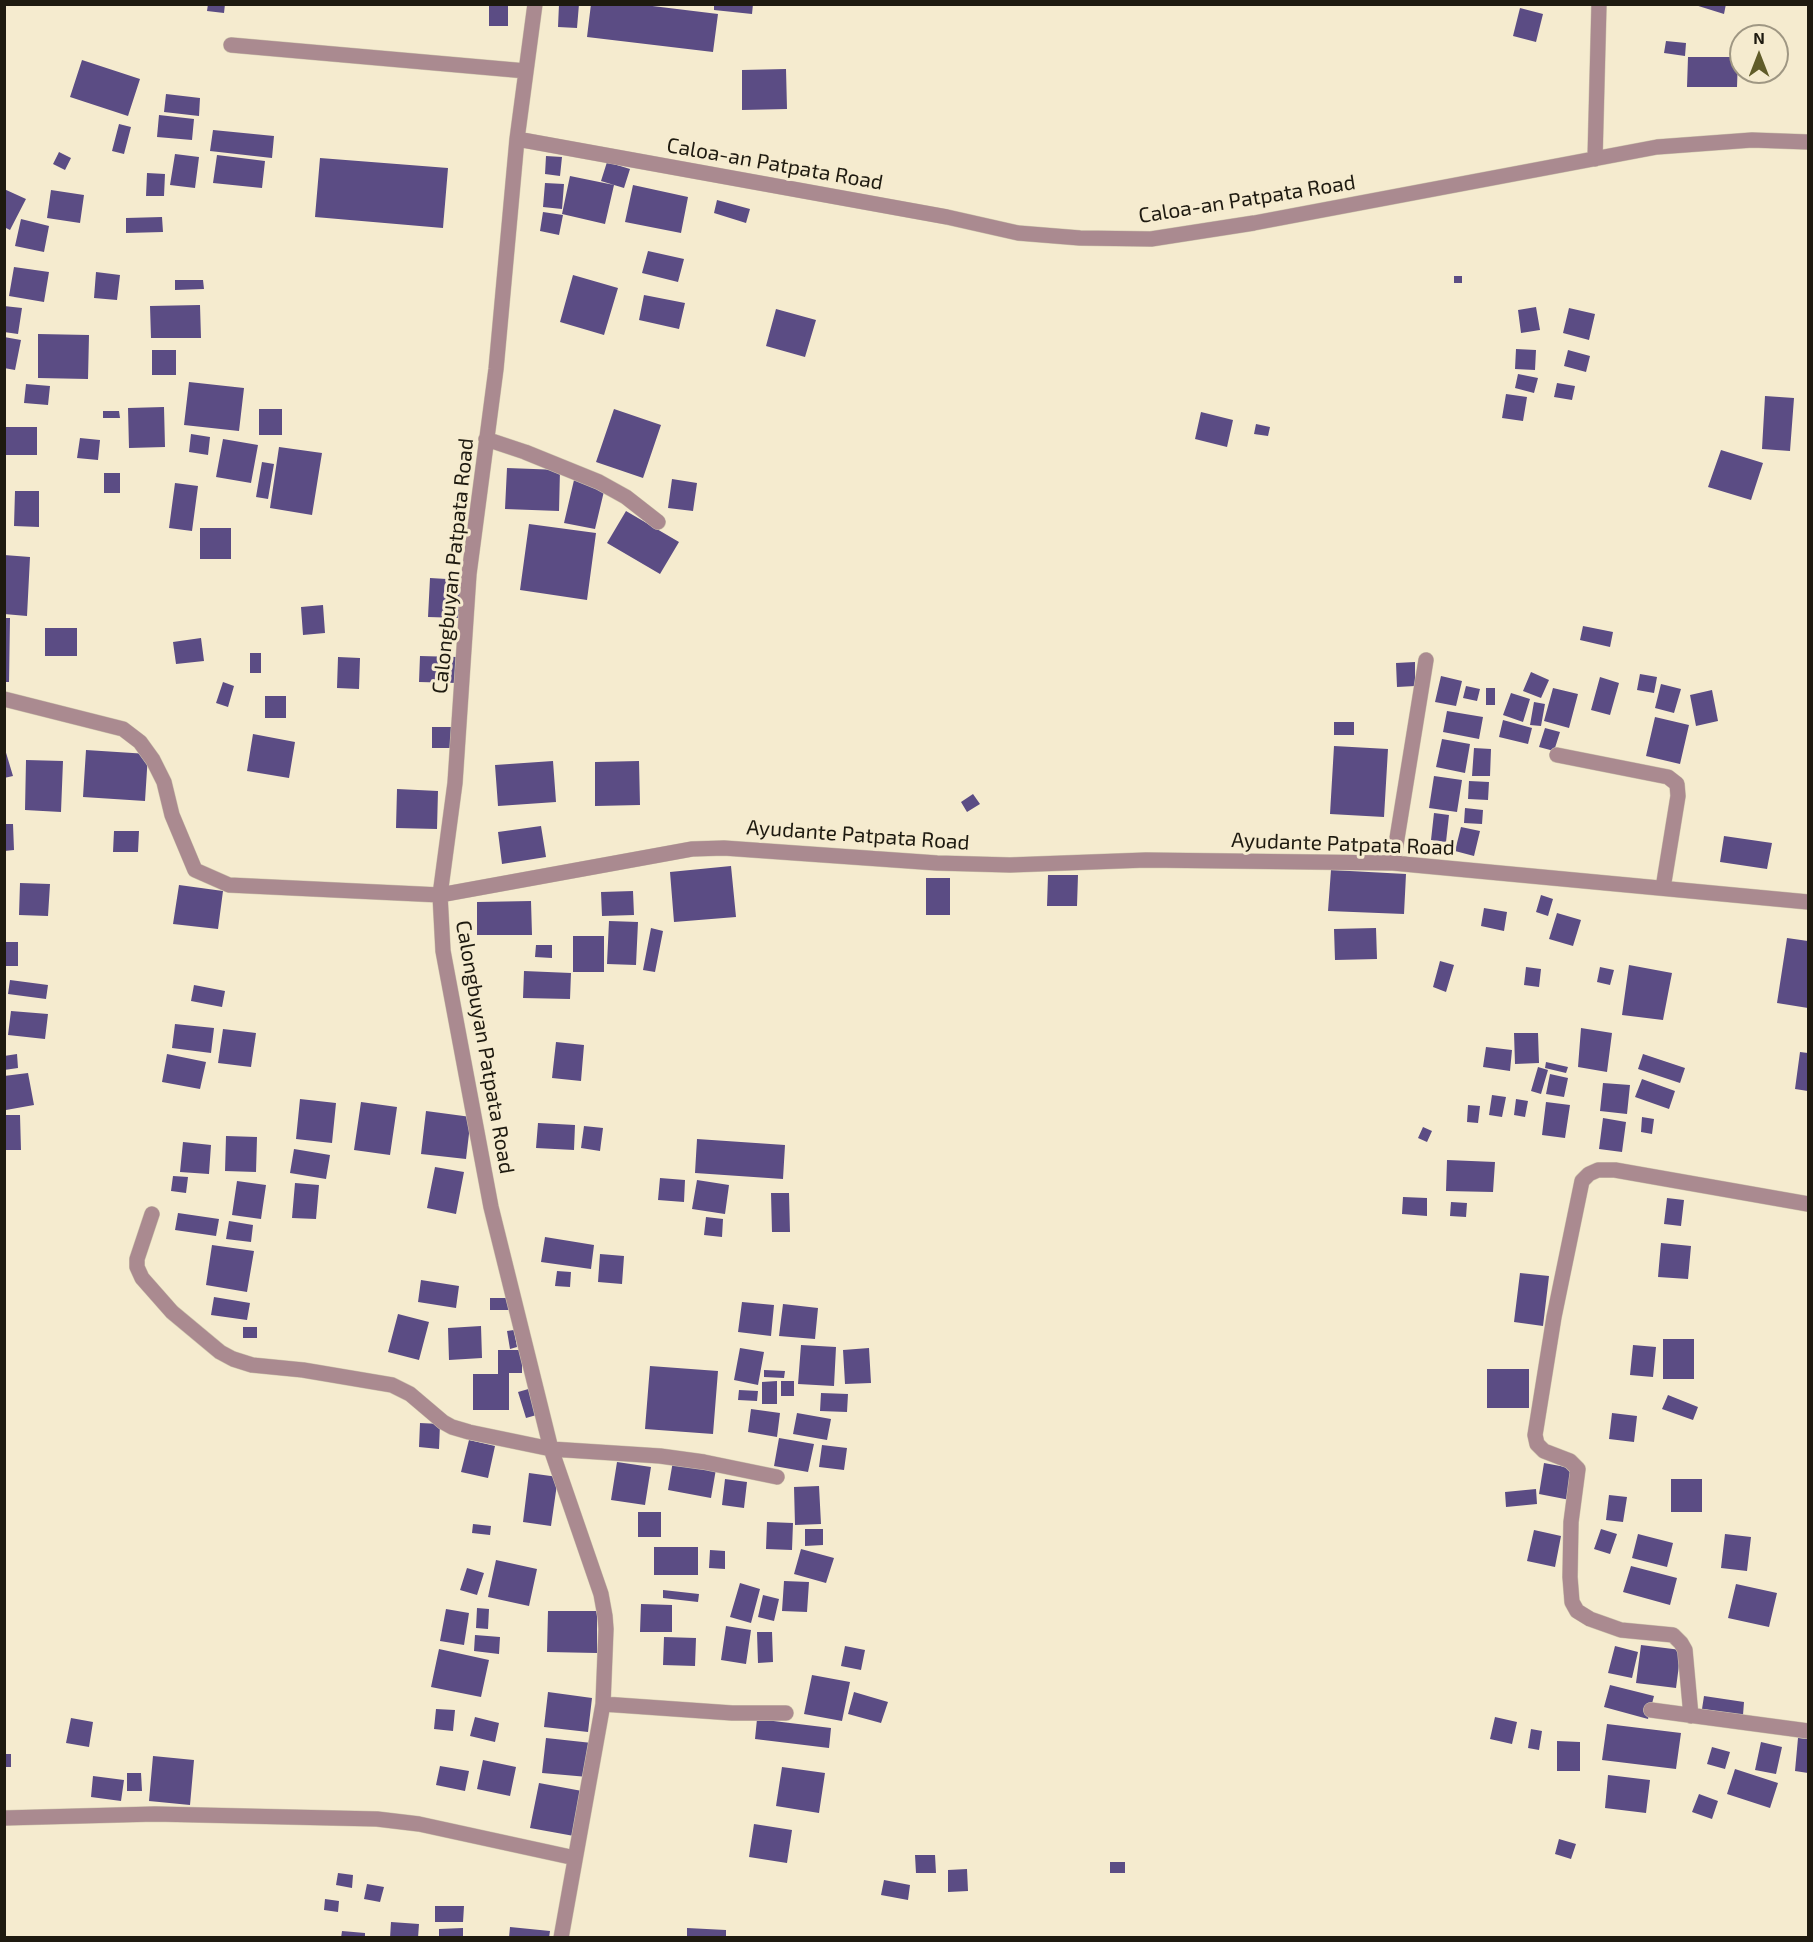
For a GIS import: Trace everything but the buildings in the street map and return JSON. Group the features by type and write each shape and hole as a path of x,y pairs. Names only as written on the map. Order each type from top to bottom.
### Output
{"street":[{"name":"Calongbuyan Patpata Road","path":"535,4 517,139 496,369 469,574 455,783 440,896 443,951 491,1207 551,1449 601,1594 605,1616 603,1704 561,1938"},
{"path":"1595,159 1599,4"},
{"path":"231,45 526,71"},
{"name":"Caloa-an Patpata Road","path":"517,139 947,217 1018,233 1080,238 1151,239 1254,223 1657,147 1752,140 1809,142"},
{"path":"486,439 599,482 626,497 658,522"},
{"path":"1393,863 1426,660"},
{"name":"Ayudante Patpata Road","path":"4,699 123,729 140,742 153,760 164,782 172,814 195,870 229,885 440,896 692,849 724,848 1010,865 1146,860 1393,863 1809,902"},
{"path":"1557,755 1668,777 1677,784 1678,796 1664,888"},
{"path":"1691,1716 1685,1650 1674,1635 1621,1630 1590,1619 1577,1611 1572,1602 1571,1522 1578,1469 1569,1461 1544,1451 1537,1444 1535,1435 1554,1317 1582,1181 1589,1174 1598,1170 1615,1170 1809,1204"},
{"path":"152,1214 137,1258 137,1267 142,1278 172,1312 220,1352 233,1359 252,1365 303,1370 392,1386 410,1394 452,1427 551,1449 660,1456 704,1462 777,1477"},
{"path":"603,1704 732,1713 786,1713"},
{"path":"1651,1710 1809,1731"},
{"path":"4,1818 155,1814 377,1820 419,1824 466,1833 575,1858"}]}
